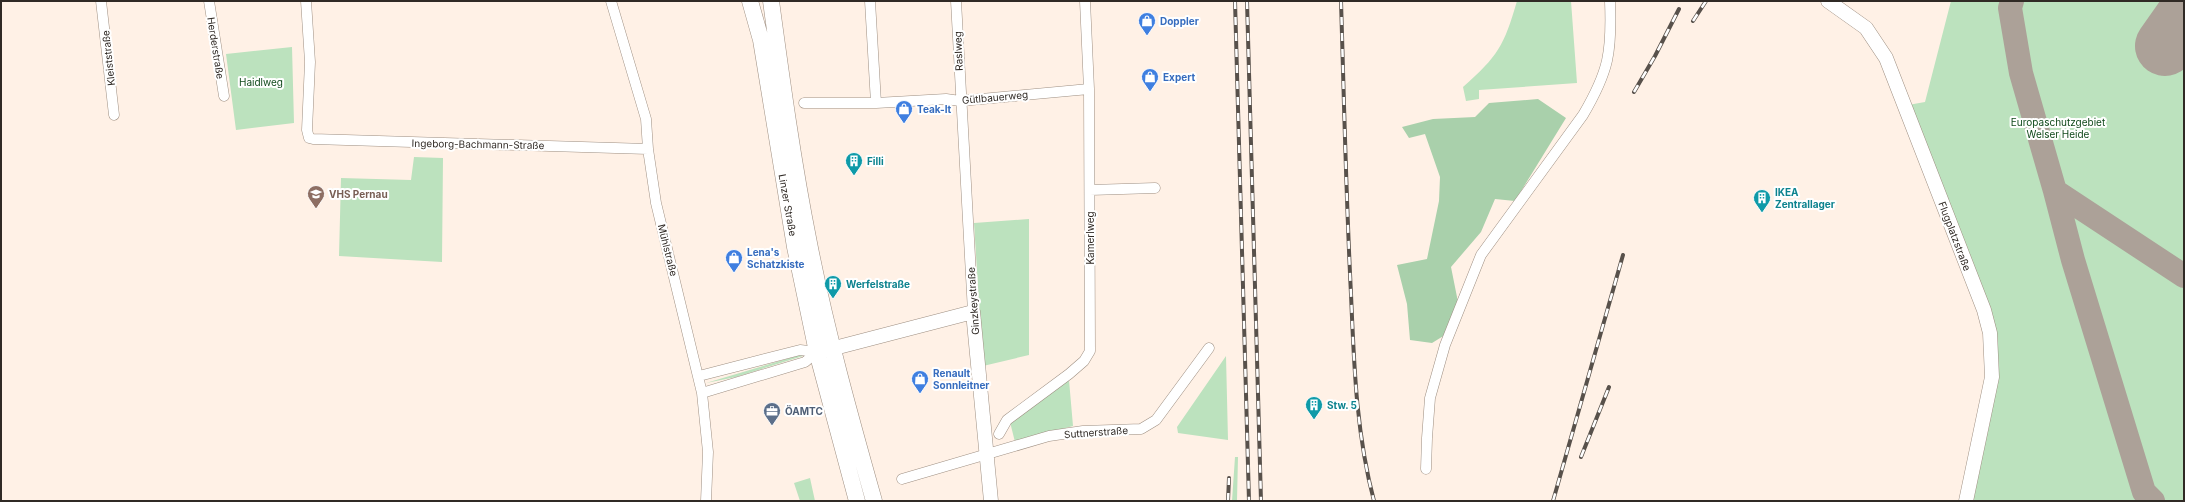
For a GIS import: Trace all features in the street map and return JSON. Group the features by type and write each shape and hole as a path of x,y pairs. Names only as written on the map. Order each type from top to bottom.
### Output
{"main road":[{"name":"Linzer Straße","path":"750,1 761,40 795,247 817,352 857,501"},
{"name":"Linzer Straße","path":"771,1 796,170 809,244 833,348 874,501"}],"street":[{"name":"Kleiststraße","path":"101,1 114,115"},
{"name":"Herderstraße","path":"209,1 224,96"},
{"name":"Ingeborg-Bachmann-Straße","path":"306,1 310,62 307,130 309,138 318,140 388,143 648,149"},
{"name":"Mühlstraße","path":"611,1 646,119 648,149 656,203 699,376 708,452 706,501"},
{"path":"870,1 876,103"},
{"name":"Raslweg","path":"956,1 960,101"},
{"name":"Kamerlweg","path":"999,434 1007,420 1069,374 1084,361 1090,351 1089,89 1085,1"},
{"path":"1426,469 1426,438 1430,398 1448,338 1481,255 1583,115 1597,91 1607,65 1611,27 1610,1"},
{"name":"Flugplatzstraße","path":"1828,1 1866,28 1876,40 1886,58 1984,310 1990,333 1992,377 1966,501"},
{"name":"Gütlbauerweg","path":"804,103 876,103 946,99 960,101 1089,89"},
{"name":"Ginzkeystraße","path":"960,101 973,312 991,501"},
{"path":"1090,190 1155,188"},
{"path":"699,376 800,350 817,352 973,312"},
{"name":"Suttnerstraße","path":"902,479 1049,436 1069,433 1141,429 1156,420 1209,348"},
{"path":"702,393 804,362 817,352"}],"green space":[{"path":"1517,1 1571,1 1577,83 1479,90 1479,99 1466,101 1463,87 1484,67 1498,49 1508,29"},
{"name":"Europaschutzgebiet Welser Heide","path":"1951,1 2184,1 2184,501 1972,501 1989,426 1999,370 1908,105 1925,102"},
{"name":"Haidlweg","path":"292,47 294,123 236,130 226,54"},
{"path":"1538,99 1566,118 1515,201 1495,199 1481,232 1451,267 1459,307 1445,335 1432,343 1410,340 1407,304 1397,265 1427,259 1439,201 1440,177 1425,134 1409,138 1402,127 1433,119 1475,117 1489,103"},
{"path":"414,157 443,158 442,262 339,256 341,178 411,180"},
{"path":"1029,219 1029,355 983,366 974,223"},
{"path":"803,354 803,356 736,377 706,383"},
{"path":"1226,356 1228,440 1178,433 1177,427"},
{"path":"1069,380 1073,426 1015,442 1010,422"},
{"path":"1235,457 1238,457 1237,501 1232,501"},
{"path":"810,478 815,501 800,501 794,483"}],"taxiway":[{"path":"2012,1 2010,8 2021,73 2055,191 2184,276"},
{"path":"2055,191 2073,260 2144,492 2153,501"}],"runway":[{"path":"2165,46 2184,19"}],"railway":[{"path":"1235,1 1249,501"},
{"path":"1247,1 1261,501"},
{"path":"1341,1 1348,221 1355,372 1363,450 1374,501"},
{"path":"1693,21 1706,1"},
{"path":"1634,92 1655,56 1679,9"},
{"path":"1553,501 1623,255"},
{"path":"1581,457 1609,387"},
{"path":"1228,501 1229,478"}],"place":[{"name":"Doppler","path":"1147,36"},
{"name":"Expert","path":"1150,92"},
{"name":"Teak-It","path":"904,124"},
{"name":"Filli","path":"854,176"},
{"name":"VHS Pernau","path":"316,209"},
{"name":"IKEA Zentrallager","path":"1762,213"},
{"name":"Lena's Schatzkiste","path":"734,273"},
{"name":"Werfelstraße","path":"833,299"},
{"name":"Renault Sonnleitner","path":"920,394"},
{"name":"Stw. 5","path":"1314,420"},
{"name":"ÖAMTC","path":"772,426"}]}
